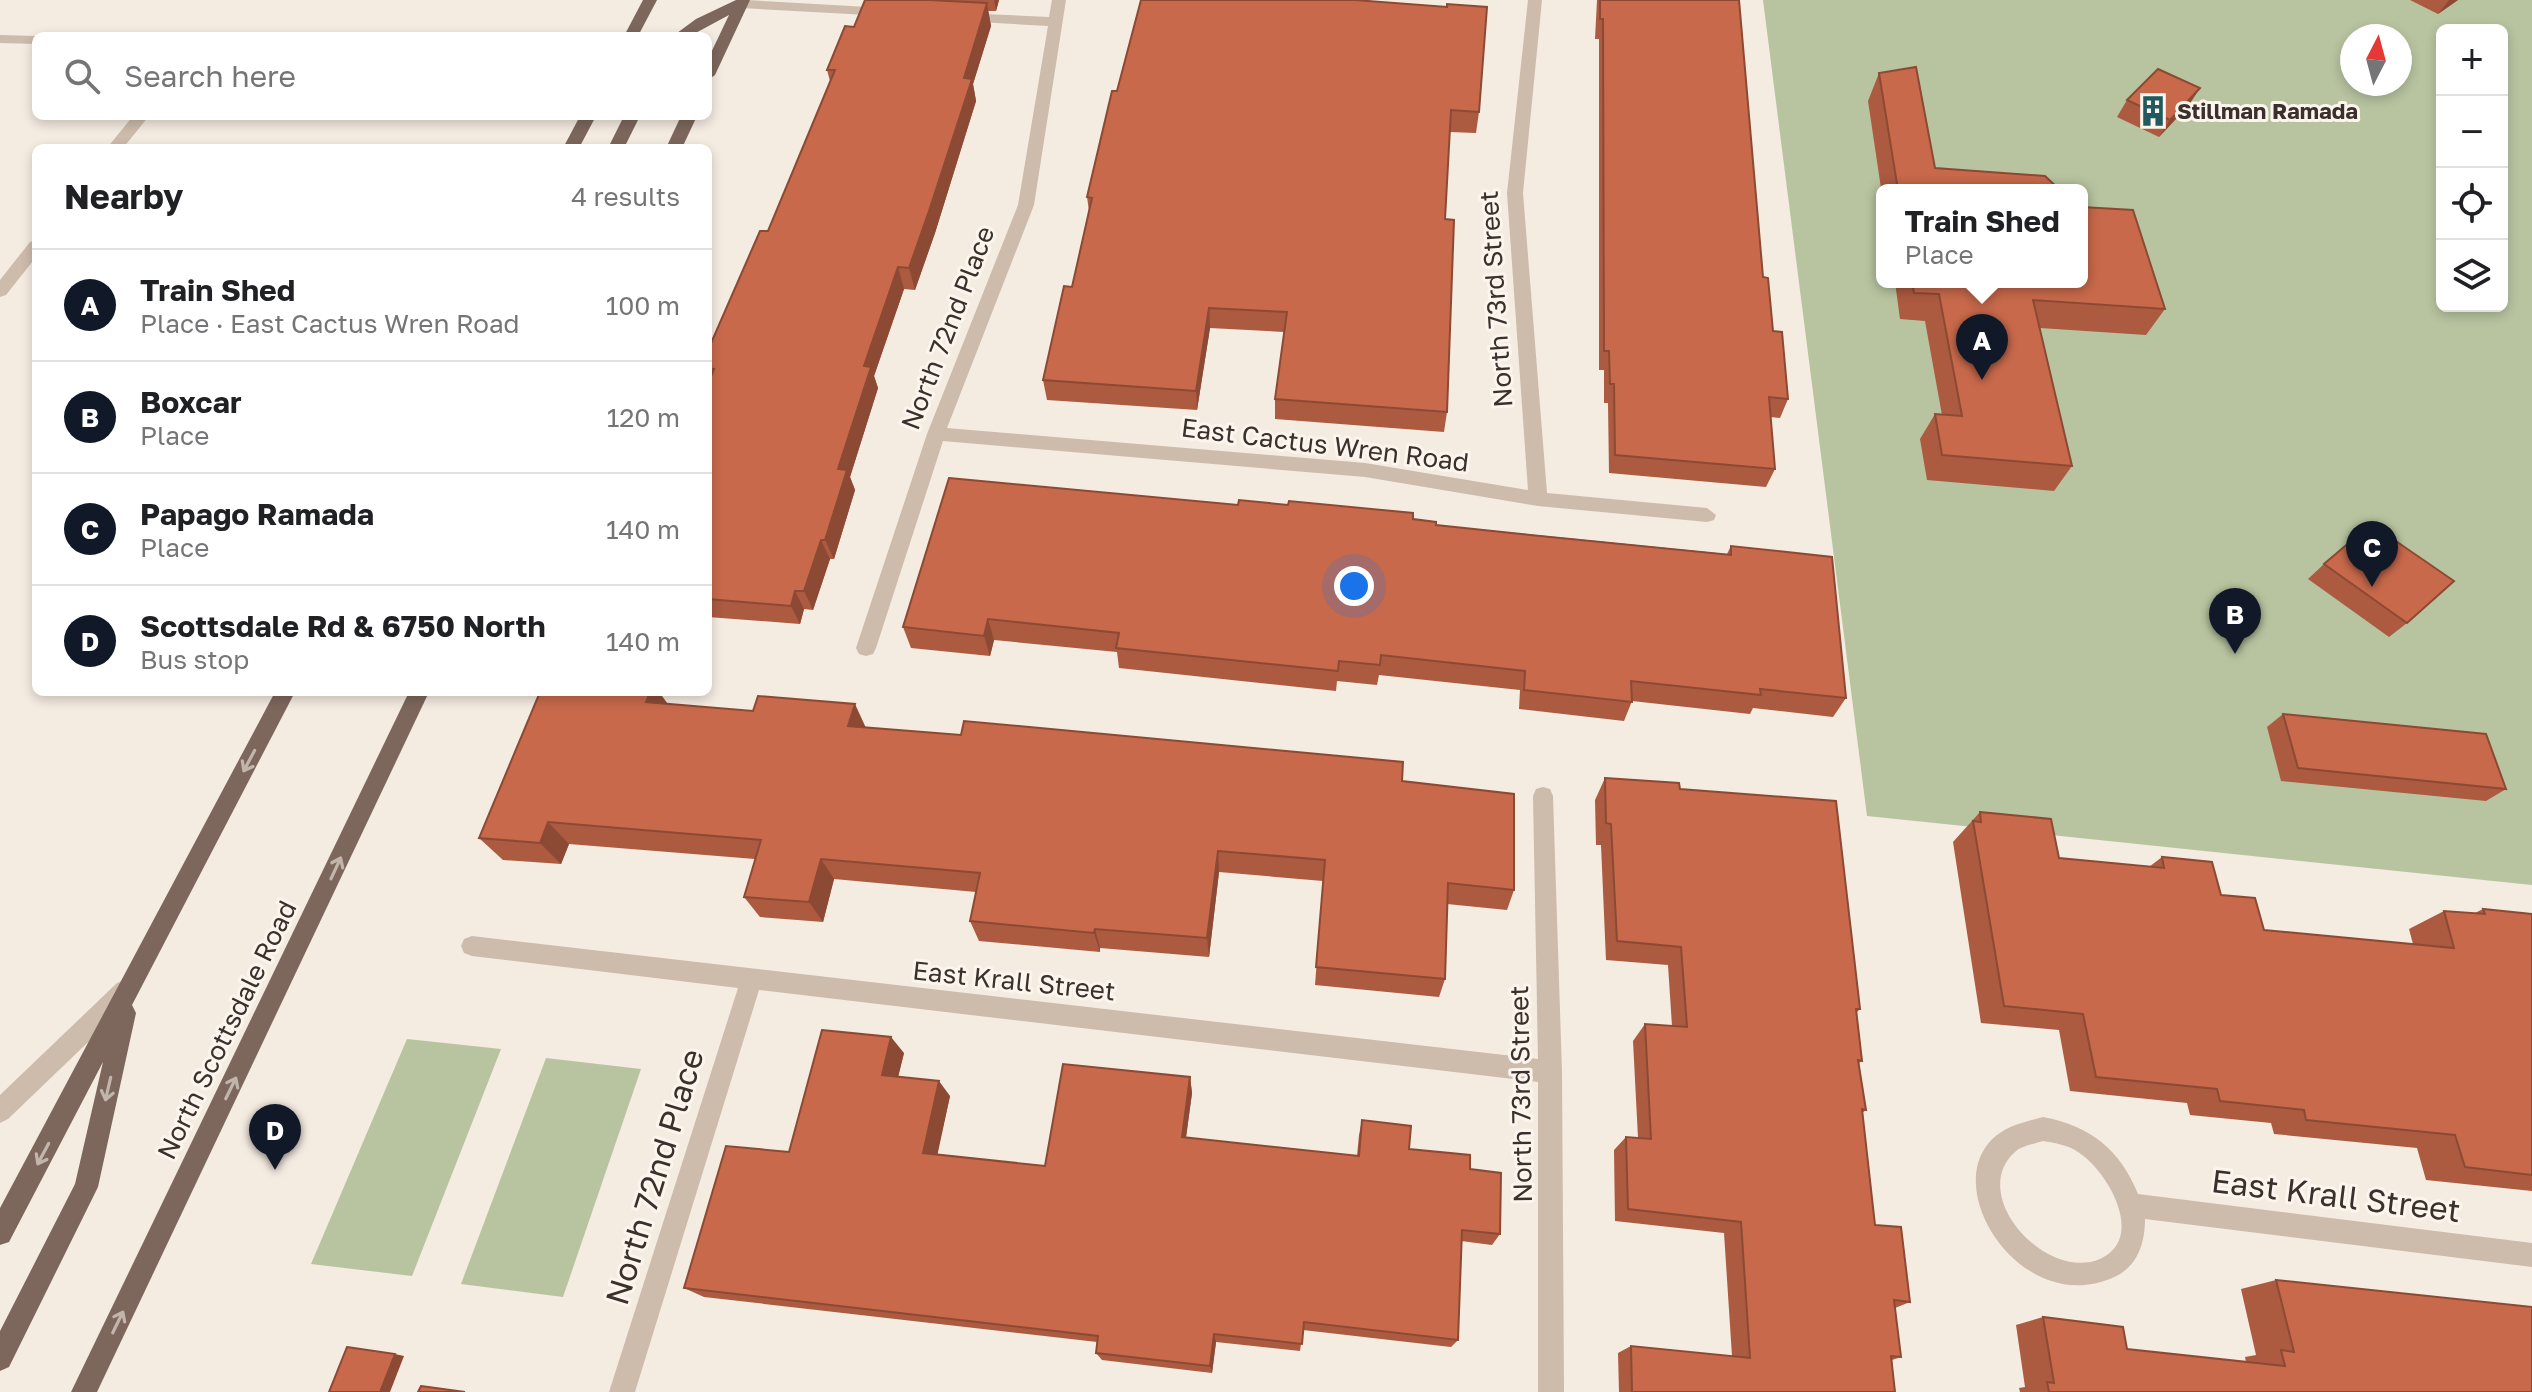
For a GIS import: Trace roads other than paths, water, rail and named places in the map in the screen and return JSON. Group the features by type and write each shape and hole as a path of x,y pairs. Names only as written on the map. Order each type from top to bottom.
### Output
{"main road":[{"path":"633,32 650,0"},
{"path":"686,32 740,1"},
{"path":"712,66 740,1"},
{"path":"573,144 586,120"},
{"path":"618,144 630,120"},
{"path":"676,144 687,120"},
{"path":"0,1233 283,696"},
{"name":"North Scottsdale Road","path":"84,1392 417,696"},
{"path":"0,1358 86,1187 131,985"}],"street":[{"name":"North 72nd Place","path":"866,648 936,434 1026,205 1059,0"},
{"name":"North 73rd Street","path":"1535,0 1515,193 1538,499"},
{"path":"740,1 894,13"},
{"path":"942,16 1054,22"},
{"path":"0,39 32,40"},
{"path":"118,144 138,120"},
{"path":"0,291 32,251"},
{"name":"East Cactus Wren Road","path":"936,434 1365,470 1538,499 1707,515"},
{"name":"North 73rd Street","path":"1543,796 1550,1072 1551,1392"},
{"name":"East Krall Street","path":"472,946 1550,1072"},
{"name":"North 72nd Place","path":"622,1392 751,981"},
{"path":"0,1111 131,985"},
{"path":"2043,1129 2066,1134 2088,1144 2108,1162 2123,1183 2132,1205 2133,1230 2126,1252 2112,1267 2090,1275 2065,1274 2039,1264 2016,1247 1998,1224 1989,1200 1987,1175 1992,1156 2005,1141 2022,1131 2043,1129"},
{"name":"East Krall Street","path":"2132,1205 2532,1255"}],"place":[{"name":"Stillman Ramada","path":"2153,111"},
{"name":"Train Shed","path":"1982,380"},
{"name":"Papago Ramada","path":"2372,587"},
{"name":"Boxcar","path":"2235,654"},
{"name":"Scottsdale Rd & 6750 North","path":"275,1170"}]}
